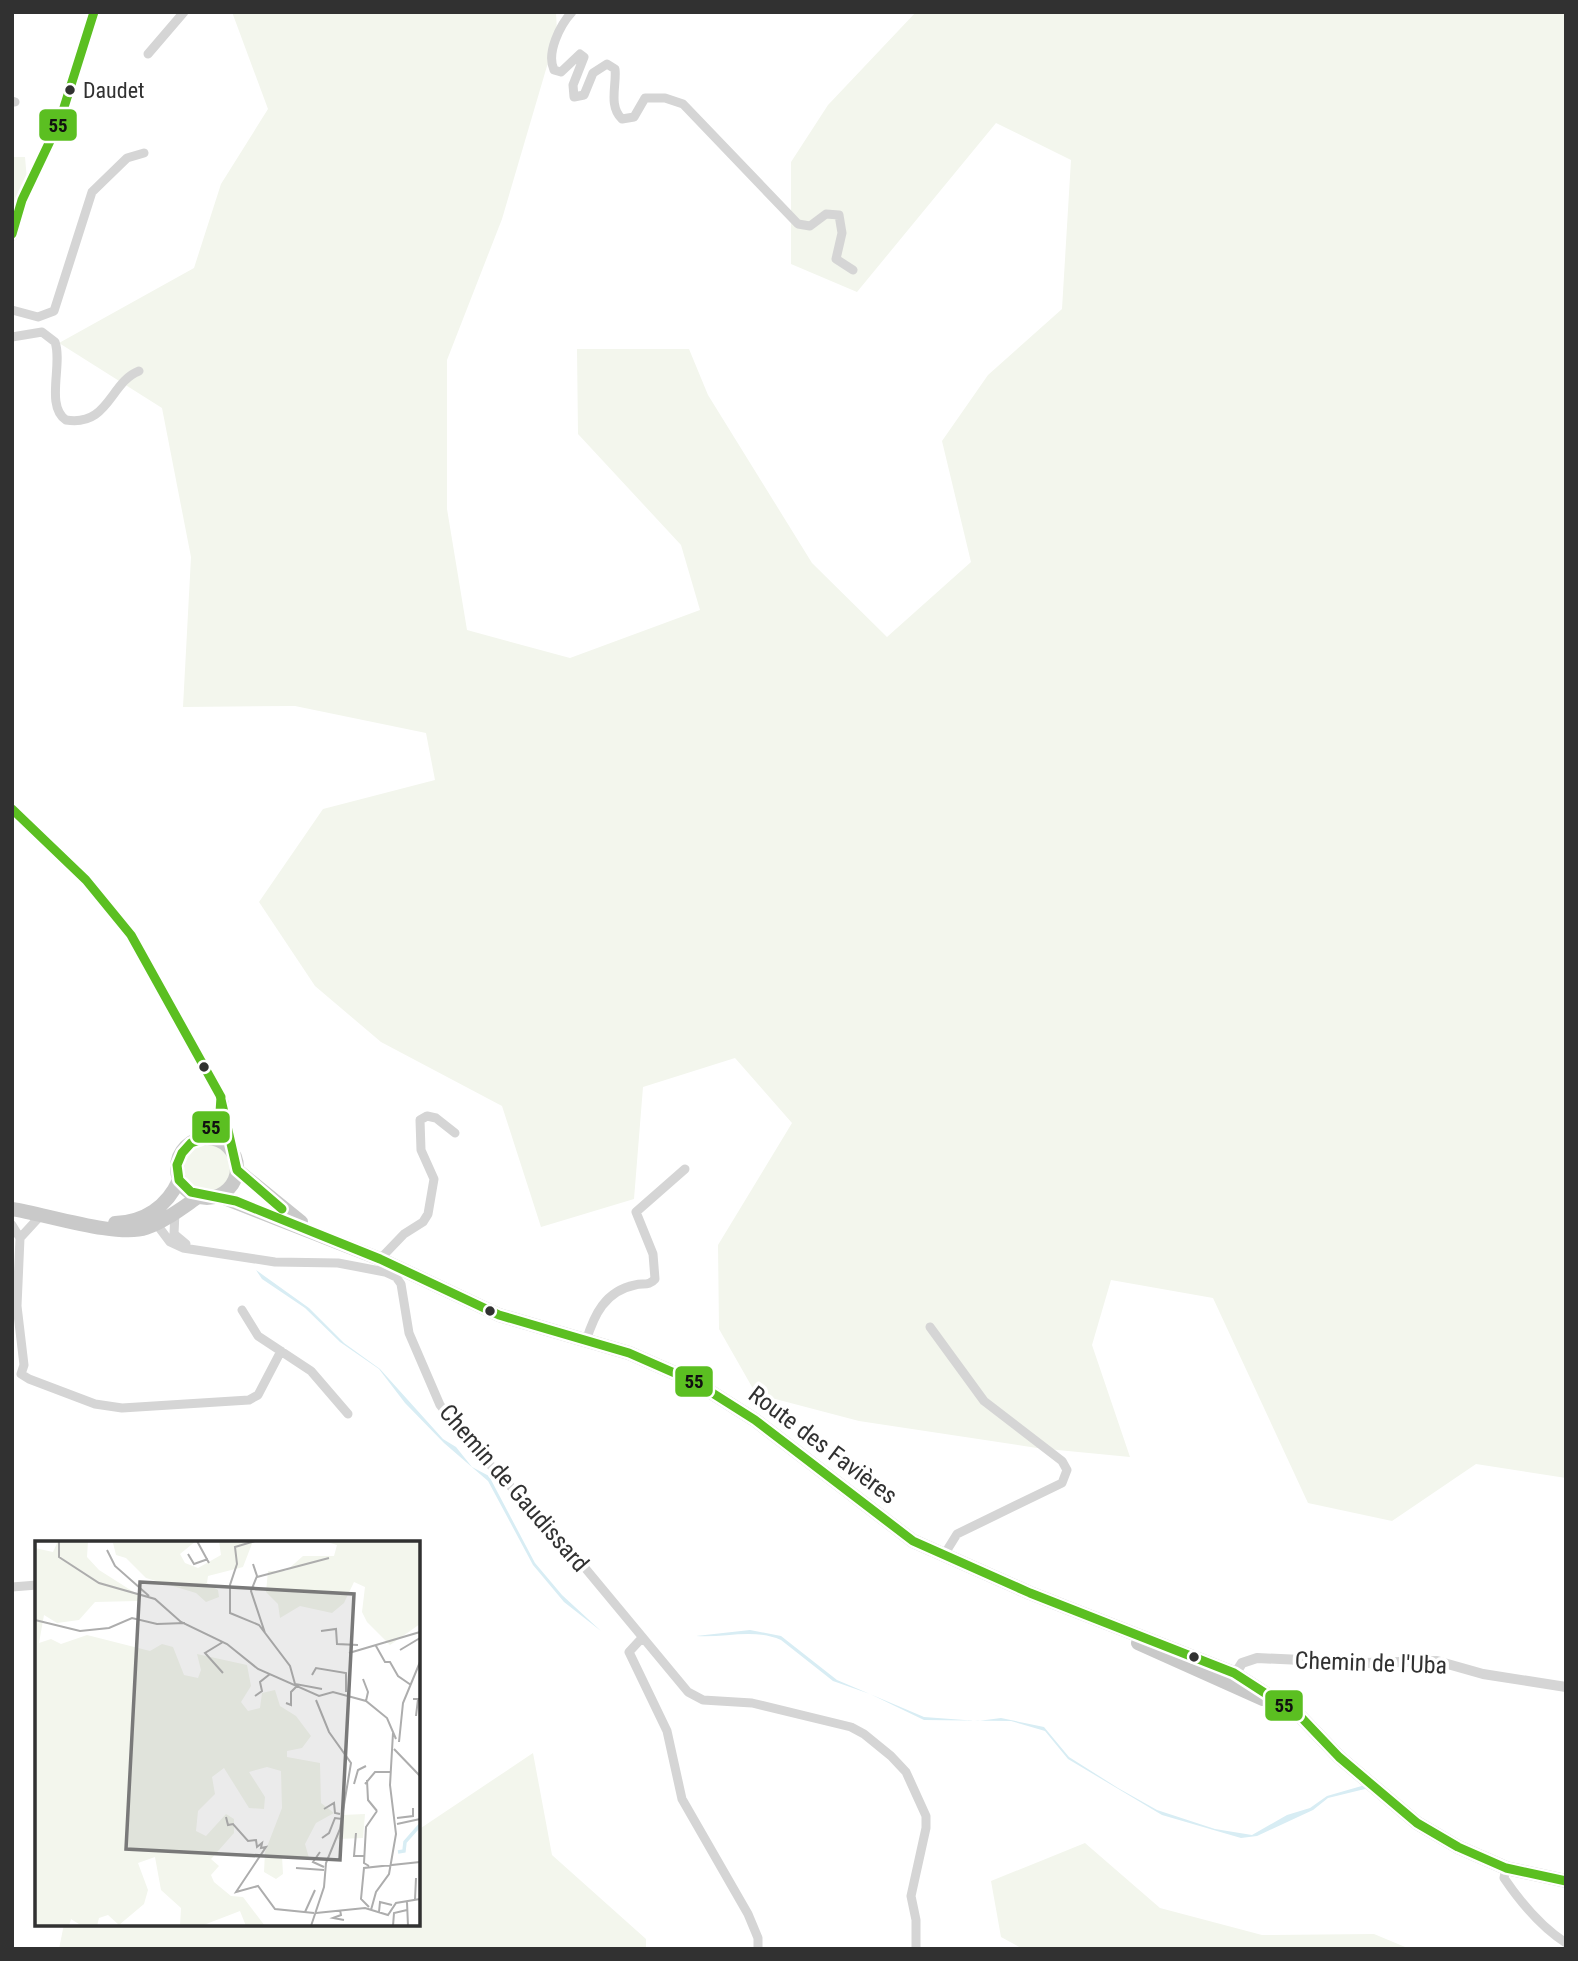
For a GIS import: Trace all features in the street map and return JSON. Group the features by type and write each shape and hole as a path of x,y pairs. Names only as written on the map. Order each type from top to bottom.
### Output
{"main road":[{"path":"12,234 22,200 60,120 94,12"},
{"path":"12,809 86,880 131,935 206,1066 223,1103 237,1170 281,1208 326,1237"},
{"path":"205,1138 223,1103"},
{"path":"12,1209 117,1231 137,1230 155,1224 168,1209 179,1180 179,1156 189,1143 205,1138 219,1140 231,1149"},
{"path":"219,1196 232,1185 237,1170"},
{"path":"179,1180 187,1191 198,1197"},
{"path":"12,1203 115,1223 139,1219 198,1197 219,1196 326,1237"},
{"name":"Route des Favières","path":"326,1237 380,1259 499,1315 648,1361 718,1395 900,1531 944,1555 1080,1614 1145,1647 1232,1678 1273,1706 1417,1823 1458,1847 1506,1868"},
{"path":"1506,1868 1566,1881"}],"street":[{"path":"148,54 184,12"},
{"path":"572,12 560,27 552,63 554,70 561,72 575,56 584,57 573,85 573,95 583,97 593,73 607,64 615,69 613,90 618,116 622,119 634,117 645,98 665,98 683,104 798,224 812,226 826,214 839,215 842,228 836,258 853,270"},
{"path":"12,310 38,317 54,311 92,192 127,158 144,153"},
{"path":"12,337 39,332 53,340 58,357 57,410 66,420 78,421 94,415 113,398 128,377 139,370"},
{"path":"380,1259 400,1238 423,1222 428,1214 434,1179 421,1150 420,1120 434,1116 455,1133"},
{"path":"586,1341 595,1314 608,1298 632,1286 650,1284 655,1279 653,1254 637,1218 637,1210 685,1169"},
{"path":"168,1209 174,1234 197,1250"},
{"path":"20,1238 42,1214"},
{"path":"155,1224 170,1242 197,1250"},
{"path":"12,1225 20,1238 18,1319 23,1349 21,1374 29,1379 95,1404 122,1408 228,1403 249,1400 258,1395 281,1351"},
{"name":"Chemin de Gaudissard","path":"197,1250 275,1262 338,1263 385,1272 396,1277 401,1284 409,1333 440,1405 478,1452 566,1545 640,1639"},
{"path":"242,1310 258,1336 311,1371 348,1414"},
{"path":"930,1327 984,1401 1062,1461 1068,1473 1062,1483 957,1534 948,1543 944,1555"},
{"path":"12,1587 35,1585"},
{"path":"758,1949 748,1914 682,1799 667,1731 629,1653 640,1639 694,1697 752,1703 851,1727 881,1746 906,1772 926,1822 911,1896 916,1920 916,1949"},
{"name":"Chemin de l'Uba","path":"1232,1678 1244,1661 1256,1658 1364,1663 1437,1661 1483,1674 1566,1687"},
{"path":"1506,1868 1504,1878 1527,1908 1549,1933 1566,1943"}],"shaded area":[{"path":"232,12 556,12 557,32 502,219 447,360 447,509 467,630 570,658 700,610 681,545 578,434 577,349 689,349 708,395 812,563 887,637 971,562 942,441 988,375 1062,309 1071,160 996,123 857,292 791,264 791,162 828,105 916,12 1566,12 1566,1478 1476,1464 1392,1521 1308,1503 1213,1298 1111,1280 1092,1345 1130,1457 1037,1448 859,1421 756,1394 719,1329 718,1245 792,1123 735,1058 643,1087 634,1199 541,1227 502,1106 381,1042 315,986 259,902 323,809 435,780 426,733 295,706 183,707 191,557 162,408 59,343 194,268 221,184 268,109"},
{"path":"12,157 25,157 27,180 12,215"},
{"path":"207,1143 224,1151 232,1168 224,1185 207,1193 190,1185 182,1168 190,1151"},
{"path":"256,1270 309,1308 344,1343 380,1369 443,1439 456,1447 472,1467 489,1476 535,1563 562,1595 601,1631 564,1602 533,1565 488,1481 444,1443 405,1403 379,1369 340,1342 305,1308 262,1279"},
{"path":"750,1630 781,1636 837,1680 870,1694 833,1681 781,1640 771,1636 696,1636"},
{"path":"871,1694 924,1717 972,1721 924,1720"},
{"path":"1001,1718 1044,1727 1069,1757 1118,1788 1157,1810 1215,1829 1252,1835 1287,1815 1310,1808 1327,1796 1365,1785 1369,1788 1328,1798 1313,1810 1257,1836 1241,1838 1162,1815 1068,1759 1045,1731 1011,1721 981,1721"},
{"path":"533,1753 552,1855 646,1939 646,1949 59,1949 64,1926 420,1926 420,1829"},
{"path":"1085,1843 1160,1908 1262,1935 1374,1934 1410,1949 1023,1949 1001,1937 991,1881"}],"transit line":[{"name":"55","path":"12,234 22,200 60,120 94,12"},
{"name":"55","path":"12,809 86,880 131,935 221,1097 220,1112 205,1138 191,1143 182,1153 177,1165 179,1180 191,1192 236,1201 380,1259 499,1315 629,1353 695,1382 755,1420 913,1541 1030,1593 1234,1673 1299,1715 1339,1757 1417,1823 1458,1847 1506,1868 1566,1881"},
{"name":"55","path":"220,1095 237,1170 282,1209"}],"place":[{"name":"Daudet","path":"70,90"}]}
